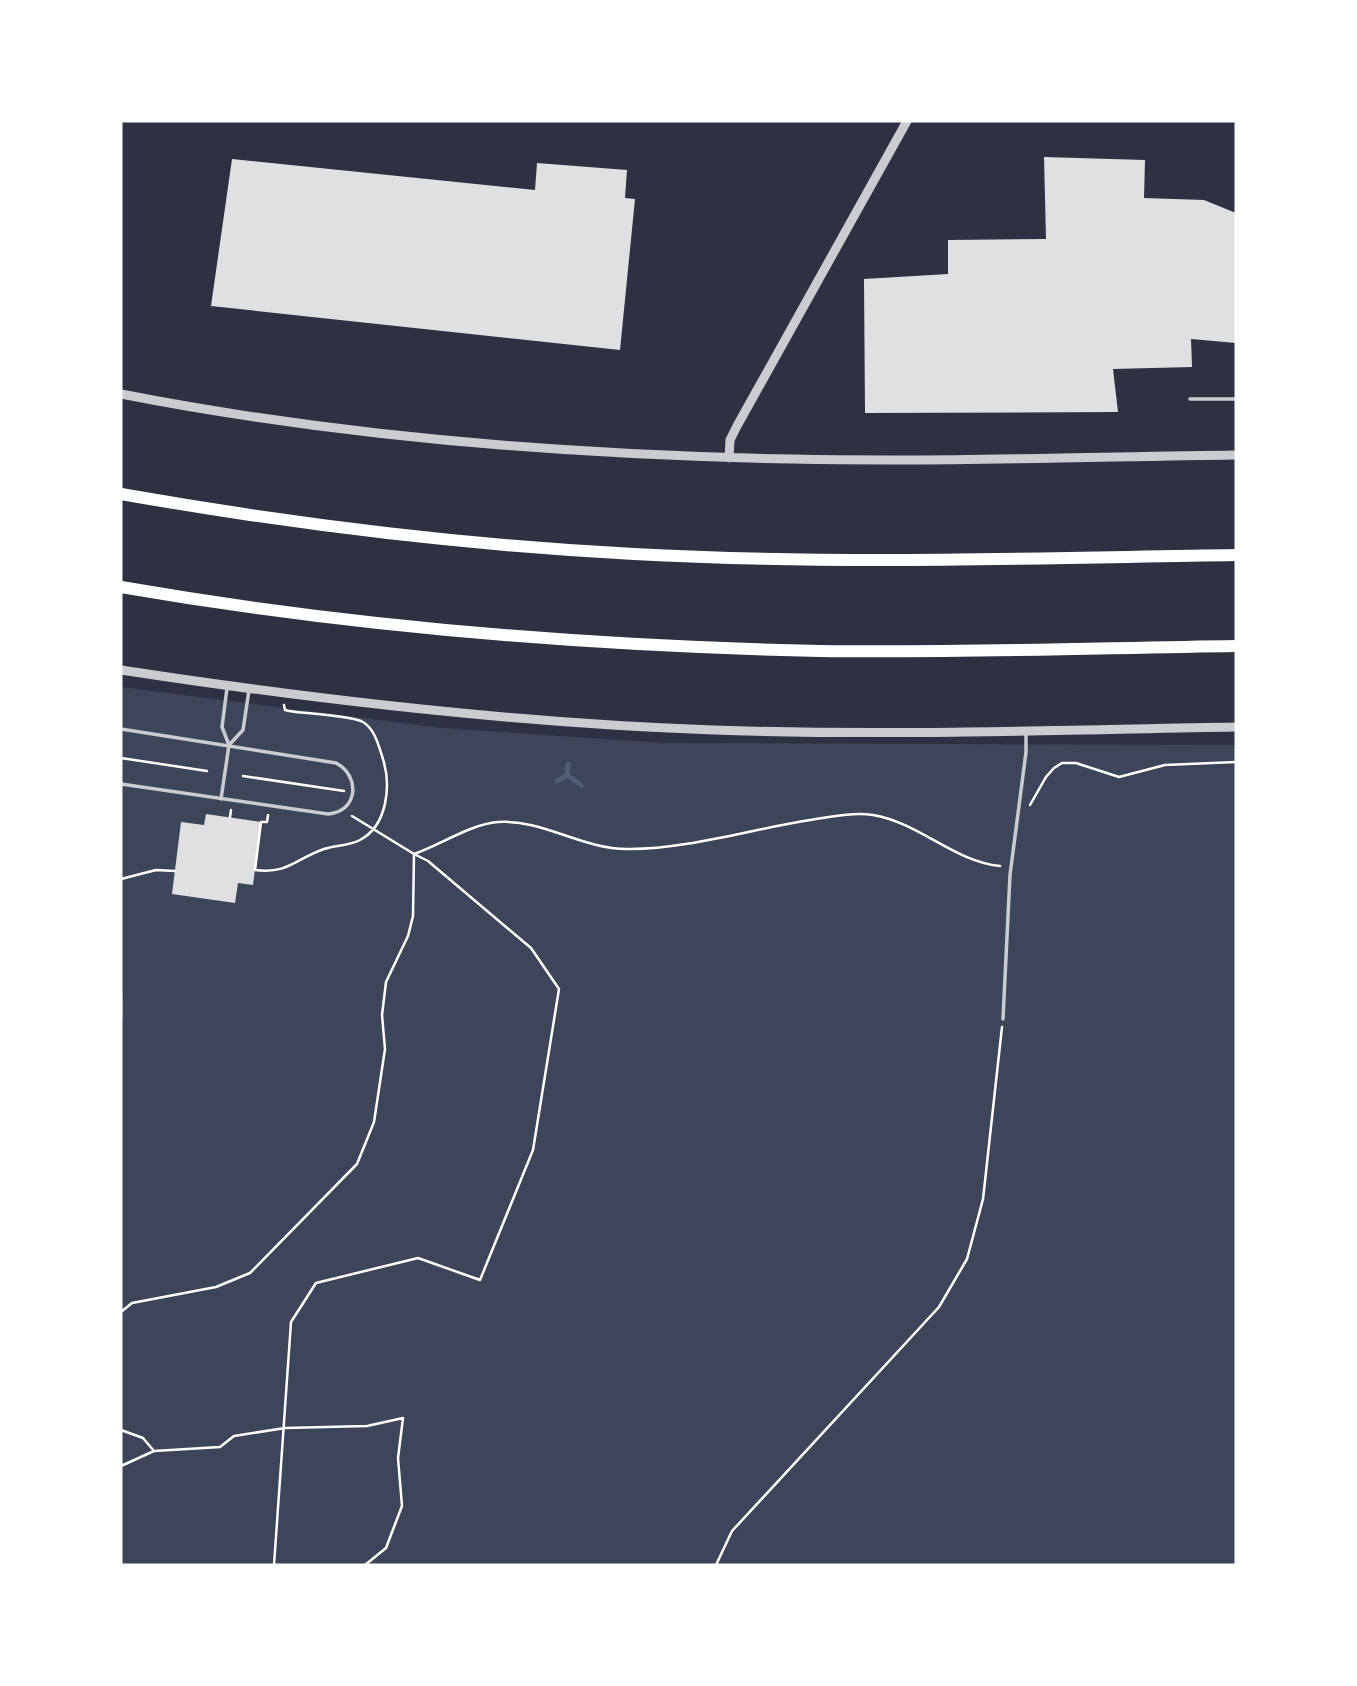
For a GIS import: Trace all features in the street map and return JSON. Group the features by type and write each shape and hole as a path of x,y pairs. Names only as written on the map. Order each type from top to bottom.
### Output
{"highway":[{"path":"121,494 365,531 534,548 636,554 874,560 1236,555"},
{"path":"121,587 385,624 620,643 888,651 1236,646"}],"street":[{"path":"729,458 730,440 737,426 907,121"},
{"path":"121,394 264,418 418,437 542,448 729,458 867,460 1236,455"},
{"path":"121,670 418,710 632,727 797,732 1236,727"}],"lane":[{"path":"1190,399 1236,399"},
{"path":"221,799 229,745 222,727 228,686"},
{"path":"229,745 243,730 249,689"},
{"path":"121,729 336,762 353,780 353,792 345,809 335,813 121,784"},
{"path":"1003,1019 1011,858 1026,752 1026,731"}],"path":[{"path":"267,822 261,821 255,870 277,871 324,849 364,838 372,830 384,806 388,783 382,756 370,728 357,720 289,711 284,706"},
{"path":"121,758 207,771"},
{"path":"1026,815 1046,777 1062,763 1076,763 1123,777 1165,765 1236,762"},
{"path":"243,776 344,791"},
{"path":"230,817 231,808"},
{"path":"414,854 494,822 519,823 593,844 629,850 864,814 906,825 974,861 1003,866"},
{"path":"274,1565 292,1322 316,1283 418,1258 480,1280 533,1150 559,989 531,947 428,861 372,830 351,815"},
{"path":"121,1312 132,1303 216,1287 250,1273 358,1164 374,1122 386,1049 382,1015 386,982 408,936 413,916 414,854"},
{"path":"121,879 156,870 175,871"},
{"path":"121,996 121,1018"},
{"path":"716,1565 733,1531 939,1307 967,1259 983,1199 1003,1019"},
{"path":"121,1466 154,1451 220,1447 234,1436 285,1428 367,1426 402,1418 398,1458 402,1506 386,1548 365,1565"},
{"path":"121,1430 143,1438 154,1451"}],"shaded area":[{"path":"121,687 442,728 664,743 1236,745 1236,1565 121,1565"}],"building":[{"path":"1044,157 1145,160 1144,198 1204,200 1236,213 1236,343 1191,339 1192,367 1113,369 1118,412 865,413 864,279 948,274 948,240 1046,239"},
{"path":"232,159 535,190 537,163 627,170 625,198 635,199 620,350 211,306"},
{"path":"206,814 261,822 253,885 238,883 235,903 172,894 181,822 204,825"}],"waterway":[{"path":"567,775 568,764"},
{"path":"557,781 567,775 581,785"}]}
